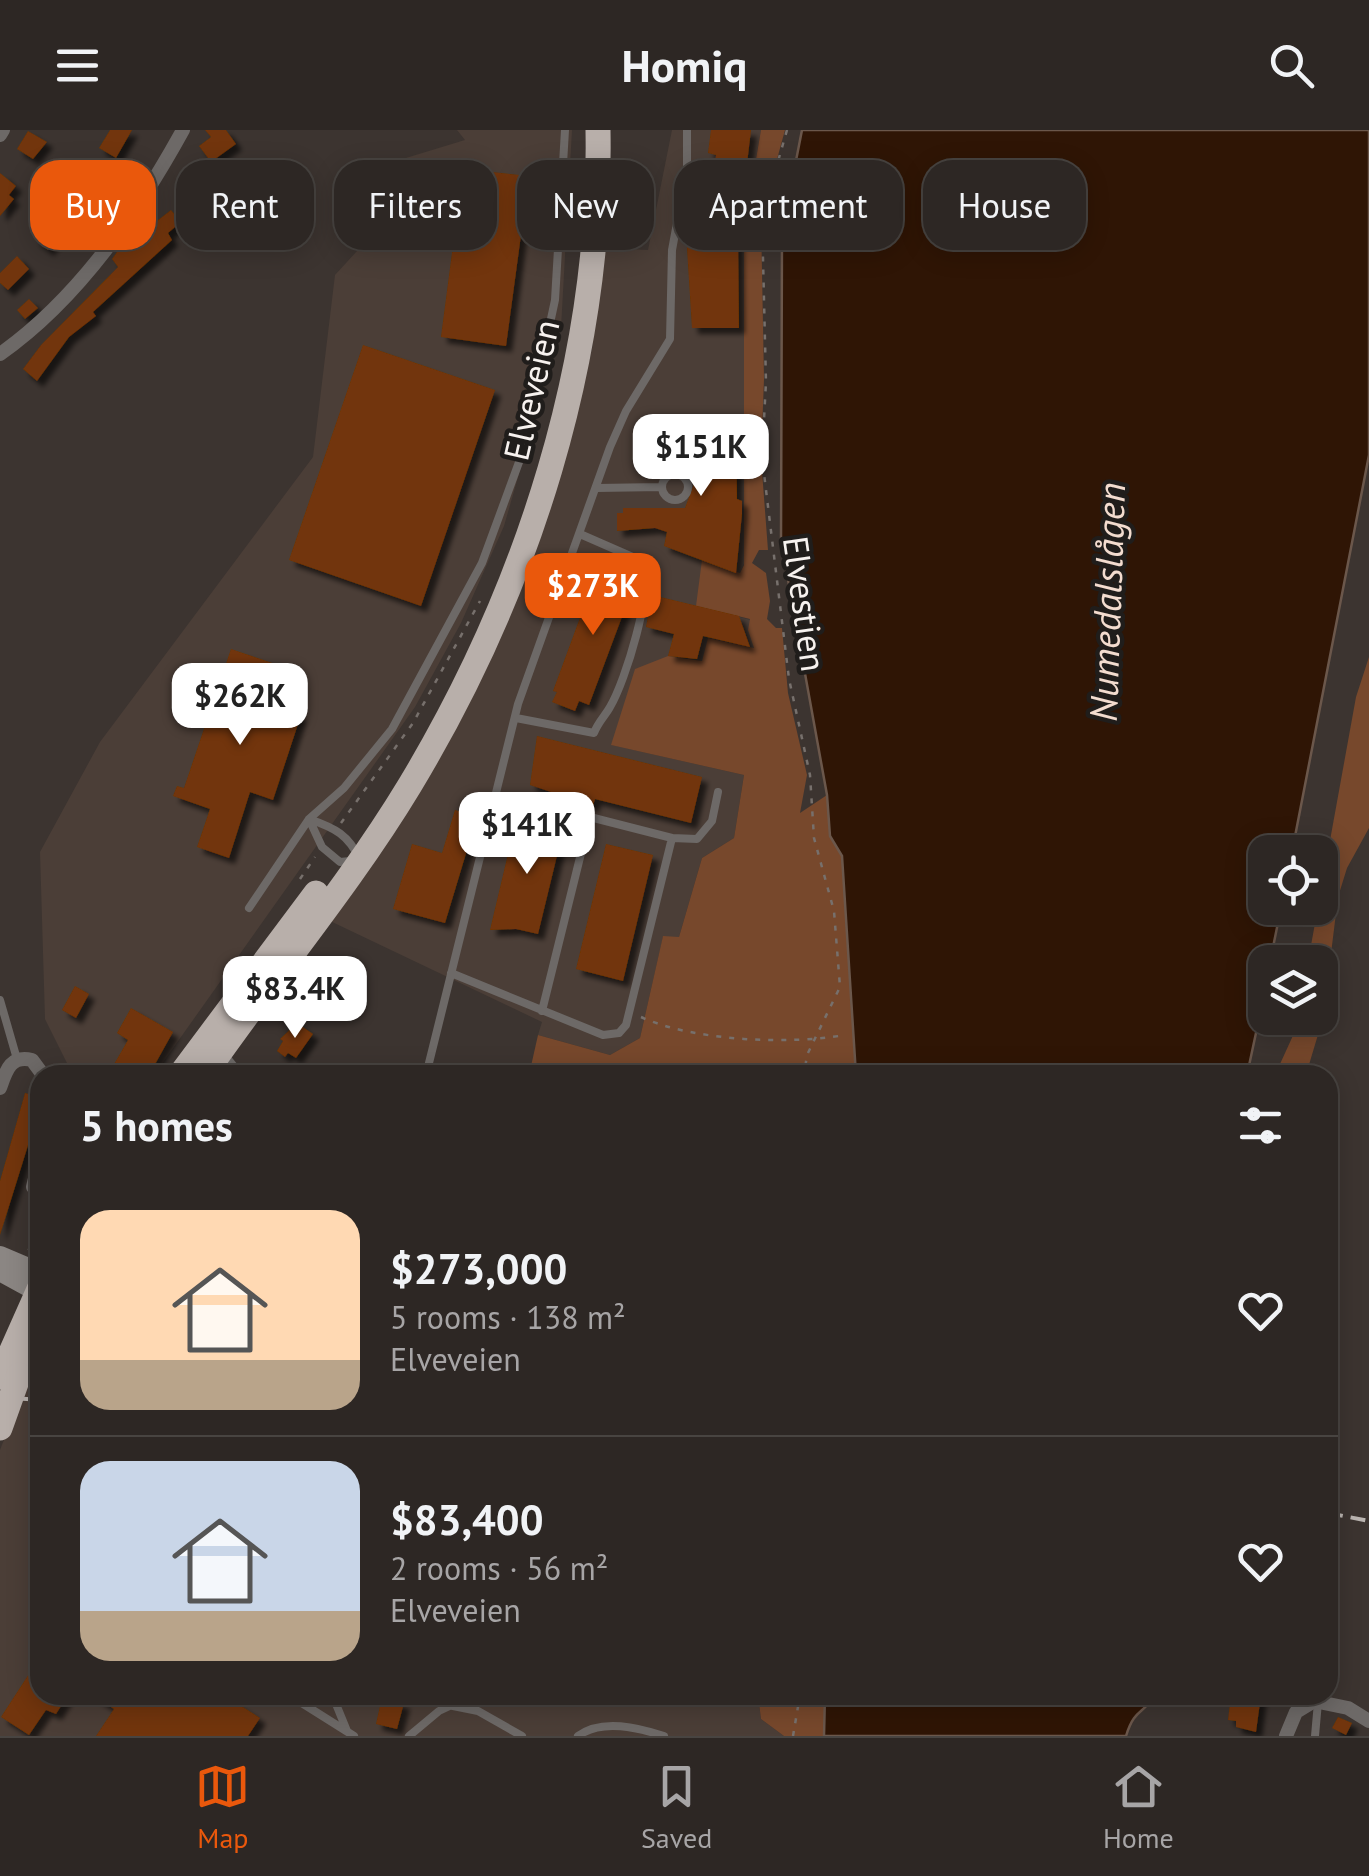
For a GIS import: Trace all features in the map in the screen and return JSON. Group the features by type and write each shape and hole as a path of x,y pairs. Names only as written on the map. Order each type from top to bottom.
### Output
{"highway":[{"name":"Elveveien","path":"208,1064 342,848 445,724 530,528 563,428 591,276 598,130"},
{"path":"0,1428 7,1376 30,1312"},
{"path":"7,1376 30,1344"}],"main road":[{"path":"0,1256 30,1280"},
{"path":"0,1271 30,1283"}],"street":[{"path":"0,354 19,341 99,258 161,170 183,130"},
{"path":"0,1088 8,1066 17,1060 32,1060 36,1065"},
{"path":"1286,1736 1303,1705"},
{"path":"1333,1705 1369,1720"}],"lane":[{"path":"249,908 309,819 344,788 392,729 482,563 522,454 555,300 566,130"},
{"path":"428,1065 516,718 626,411 670,339 672,250 687,168 687,130"},
{"path":"597,488 662,487"},
{"path":"516,718 594,733 609,710 625,666 647,584 644,562 580,534"},
{"path":"539,804 672,838 697,839 707,831 718,792"},
{"path":"542,1010 590,817"},
{"path":"309,819 342,848"},
{"path":"309,819 342,848"},
{"path":"451,972 612,1036 626,1025 630,1012 672,838"},
{"path":"0,1000 17,1060"},
{"path":"306,1705 351,1734"},
{"path":"336,1705 351,1734"},
{"path":"1315,1736 1318,1705"},
{"path":"409,1736 448,1706 478,1712 522,1736"},
{"path":"578,1736 600,1726 640,1729 664,1736"}],"path":[{"name":"Elvestien","path":"787,130 762,218 766,382 762,457 793,709 810,775 814,838 825,891 834,911 840,987 814,1040 807,1065"},
{"path":"296,885 342,848 483,594"},
{"path":"630,1012 696,1032 814,1040 845,1035"},
{"path":"793,1736 798,1705"}],"shaded area":[{"path":"457,130 572,130 570,160 517,160 517,250 565,250 561,328 504,526 461,623 415,707 161,1065 68,1065 45,1019 40,852 100,742 313,457 335,275 358,250 497,250 497,160 399,160 465,140"},
{"path":"672,130 761,130 756,160 674,160 674,250 744,250 744,564 740,573 696,606 751,620 754,649 702,661 680,657 636,669 612,745 744,775 734,838 702,858 679,937 663,937 640,1038 610,1055 538,1035 542,1022 328,920 382,845 571,435 592,349 605,250 654,250 654,220"},
{"path":"761,130 785,130 777,160 756,160"},
{"path":"744,250 762,250 761,458 768,550 759,550 752,563 766,573 770,601 767,619 776,628 782,628 788,693 807,775 800,813 827,795 830,836 842,856 855,1065 531,1065 538,1035 610,1055 640,1038 663,936 679,937 702,858 734,838 744,775 611,745 635,669 668,656 702,661 708,638 754,648 748,630 750,619 696,606 702,560 740,573 744,565"},
{"path":"1369,657 1369,828 1347,868 1338,897 1338,835 1331,835 1356,697"},
{"path":"1315,925 1335,925 1332,945 1311,945"},
{"path":"1293,1035 1318,1035 1309,1065 1280,1065"},
{"path":"30,1373 30,1705 759,1705 761,1719 784,1736 0,1736 0,1450"},
{"path":"759,1705 825,1705 824,1736 784,1736 761,1719"}],"water":[{"name":"Numedalslågen","path":"802,130 1369,130 1369,455 1295,835 1248,835 1248,925 1278,925 1273,945 1248,945 1248,1035 1256,1035 1249,1065 855,1065 842,856 830,836 827,795 781,541 782,250 903,250 903,160 796,160"},
{"path":"825,1705 1148,1705 1133,1720 1126,1736 824,1736"}],"building":[{"path":"110,130 132,130 116,158 99,148"},
{"path":"205,130 226,130 236,144 210,160 199,146 211,137"},
{"path":"711,130 751,130 747,160 716,160 716,155 708,153"},
{"path":"28,131 47,142 33,159 17,149"},
{"path":"0,173 16,186 9,195 14,199 0,216"},
{"path":"497,173 517,175 519,250 506,346 441,337 452,250 497,250"},
{"path":"171,210 176,216 176,226 168,233 172,240 93,312 96,316 69,337 37,381 23,369 41,345 118,267 112,259 117,252 156,250 156,222"},
{"path":"687,250 738,250 739,328 692,328"},
{"path":"17,256 29,269 8,290 0,283 0,273"},
{"path":"29,299 38,308 25,319 17,310"},
{"path":"363,345 495,390 421,606 289,560"},
{"path":"682,420 736,420 737,499 742,501 742,514 736,573 664,546 667,532 655,528 617,531 617,513 623,513 623,508 685,508 700,468 682,468"},
{"path":"613,563 629,569 625,579 635,582 589,705 579,701 575,711 552,702 557,692 553,691 598,569 609,573"},
{"path":"652,595 739,616 750,647 703,636 697,659 668,656 674,634 646,627"},
{"path":"231,649 290,669 278,707 301,715 273,800 250,792 229,858 197,847 210,809 173,796 177,786 184,788"},
{"path":"537,736 702,777 691,823 595,799 593,806 530,785"},
{"path":"455,810 477,817 445,923 393,909 412,844 442,853"},
{"path":"517,816 563,831 538,934 516,929 490,930"},
{"path":"606,844 653,855 623,981 576,969"},
{"path":"75,986 89,994 76,1018 62,1010"},
{"path":"131,1008 173,1032 155,1065 114,1065 128,1040 117,1033"},
{"path":"297,1023 313,1034 296,1058 288,1053 285,1057 277,1051 283,1041 280,1039"},
{"path":"25,1093 30,1094 30,1139 0,1235 0,1181"},
{"path":"30,1672 30,1705 62,1705 56,1714 46,1710 29,1735 1,1717"},
{"path":"108,1705 240,1705 260,1718 248,1736 96,1736 114,1709"},
{"path":"380,1705 403,1705 397,1729 376,1724"},
{"path":"1230,1705 1260,1705 1256,1732 1236,1727 1236,1721 1228,1720"},
{"path":"1338,1717 1352,1723 1346,1735 1332,1728"}],"railway":[{"path":"0,1397 30,1399"},
{"path":"1338,1515 1369,1521"}]}
